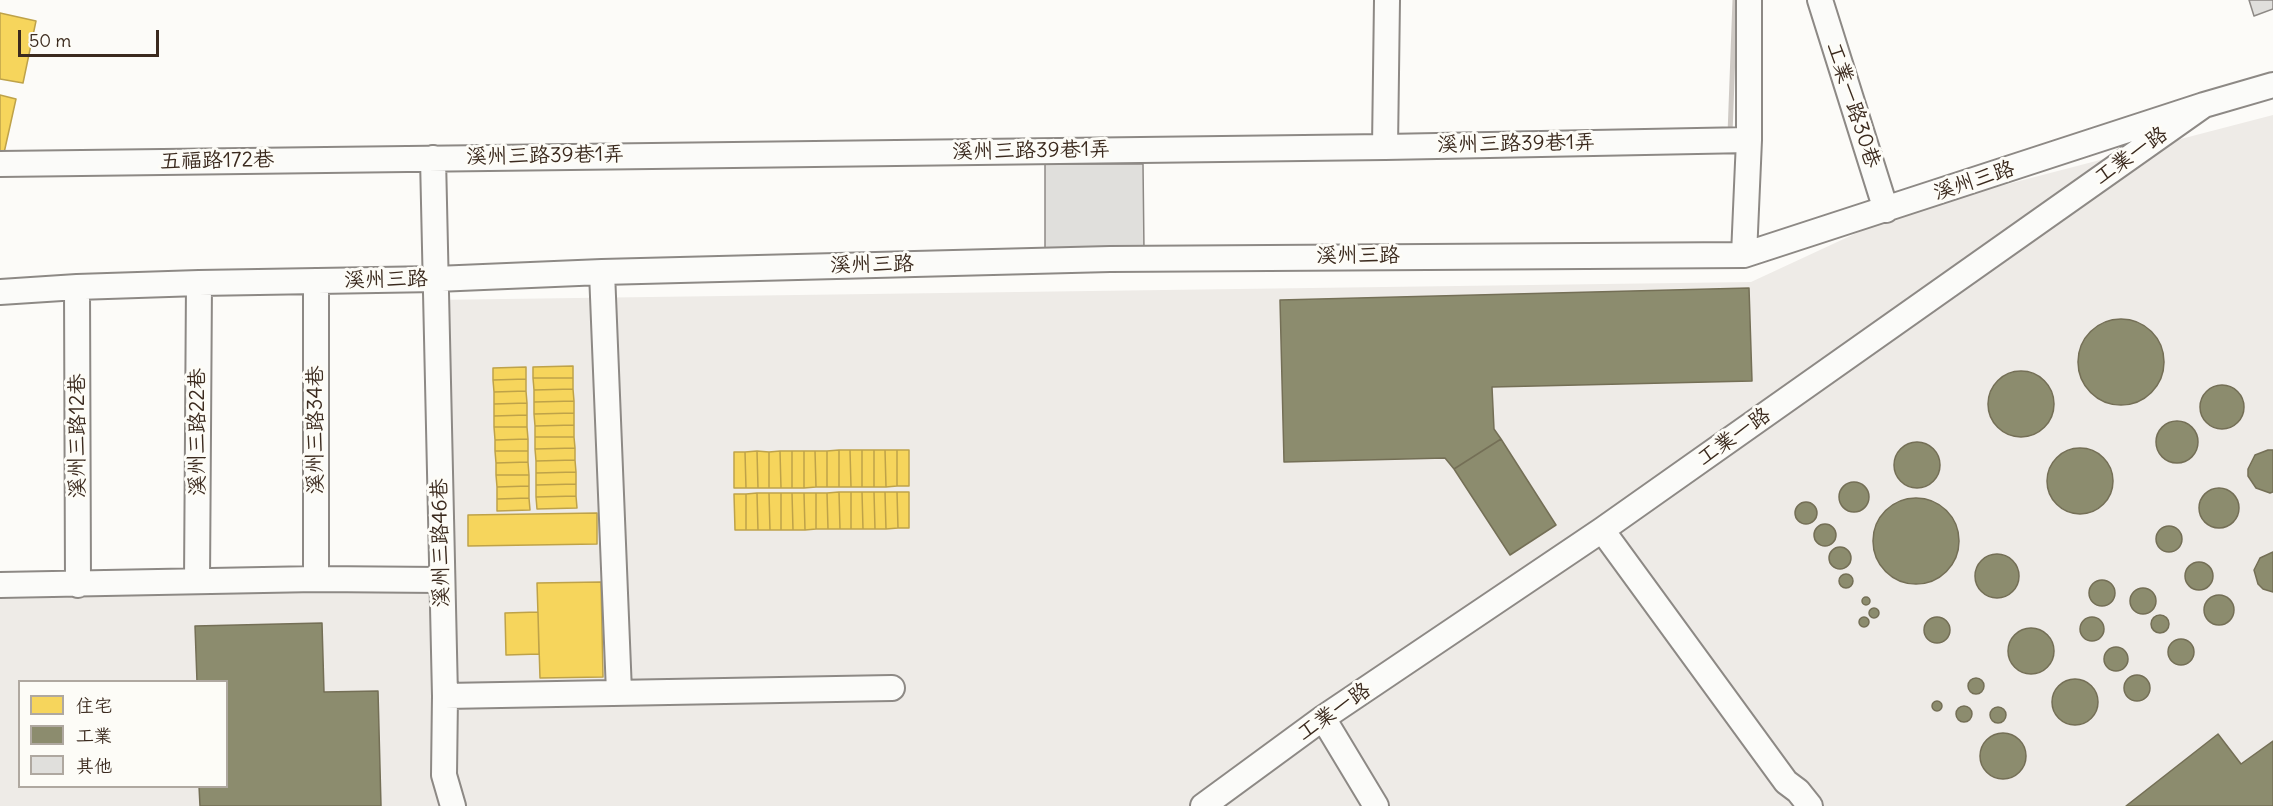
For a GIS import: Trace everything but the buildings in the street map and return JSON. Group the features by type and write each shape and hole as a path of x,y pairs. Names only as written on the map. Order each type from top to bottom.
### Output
{"street":[{"path":"1385,147 1387,0"},
{"path":"1744,255 1749,140 1749,0"},
{"name":"工業一路30巷","path":"1820,0 1886,210"},
{"name":"工業一路","path":"1203,806 1323,718 1602,530 2204,105 2273,85"},
{"name":"溪州三路","path":"0,292 199,283 436,279 602,272 1110,259 1744,255 2204,105"},
{"name":"溪州三路39巷1弄","path":"433,158 1385,147 1749,140"},
{"path":"433,158 436,279"},
{"name":"五福路172巷","path":"0,164 433,158"},
{"path":"602,272 619,692"},
{"name":"溪州三路46巷","path":"436,279 445,696 444,775 453,806"},
{"name":"溪州三路34巷","path":"316,281 316,579"},
{"name":"溪州三路22巷","path":"197,581 199,283"},
{"name":"溪州三路12巷","path":"77,287 78,585"},
{"path":"1602,530 1786,782 1798,790 1810,806"},
{"path":"0,585 316,579 441,580"},
{"path":"445,696 892,688"},
{"path":"1323,718 1376,806"}],"shaded area":[{"path":"2273,115 2273,806 0,806 0,599 433,589 430,300 1751,282 1904,211"}],"waterway":[{"path":"1730,134 1735,0"}]}
